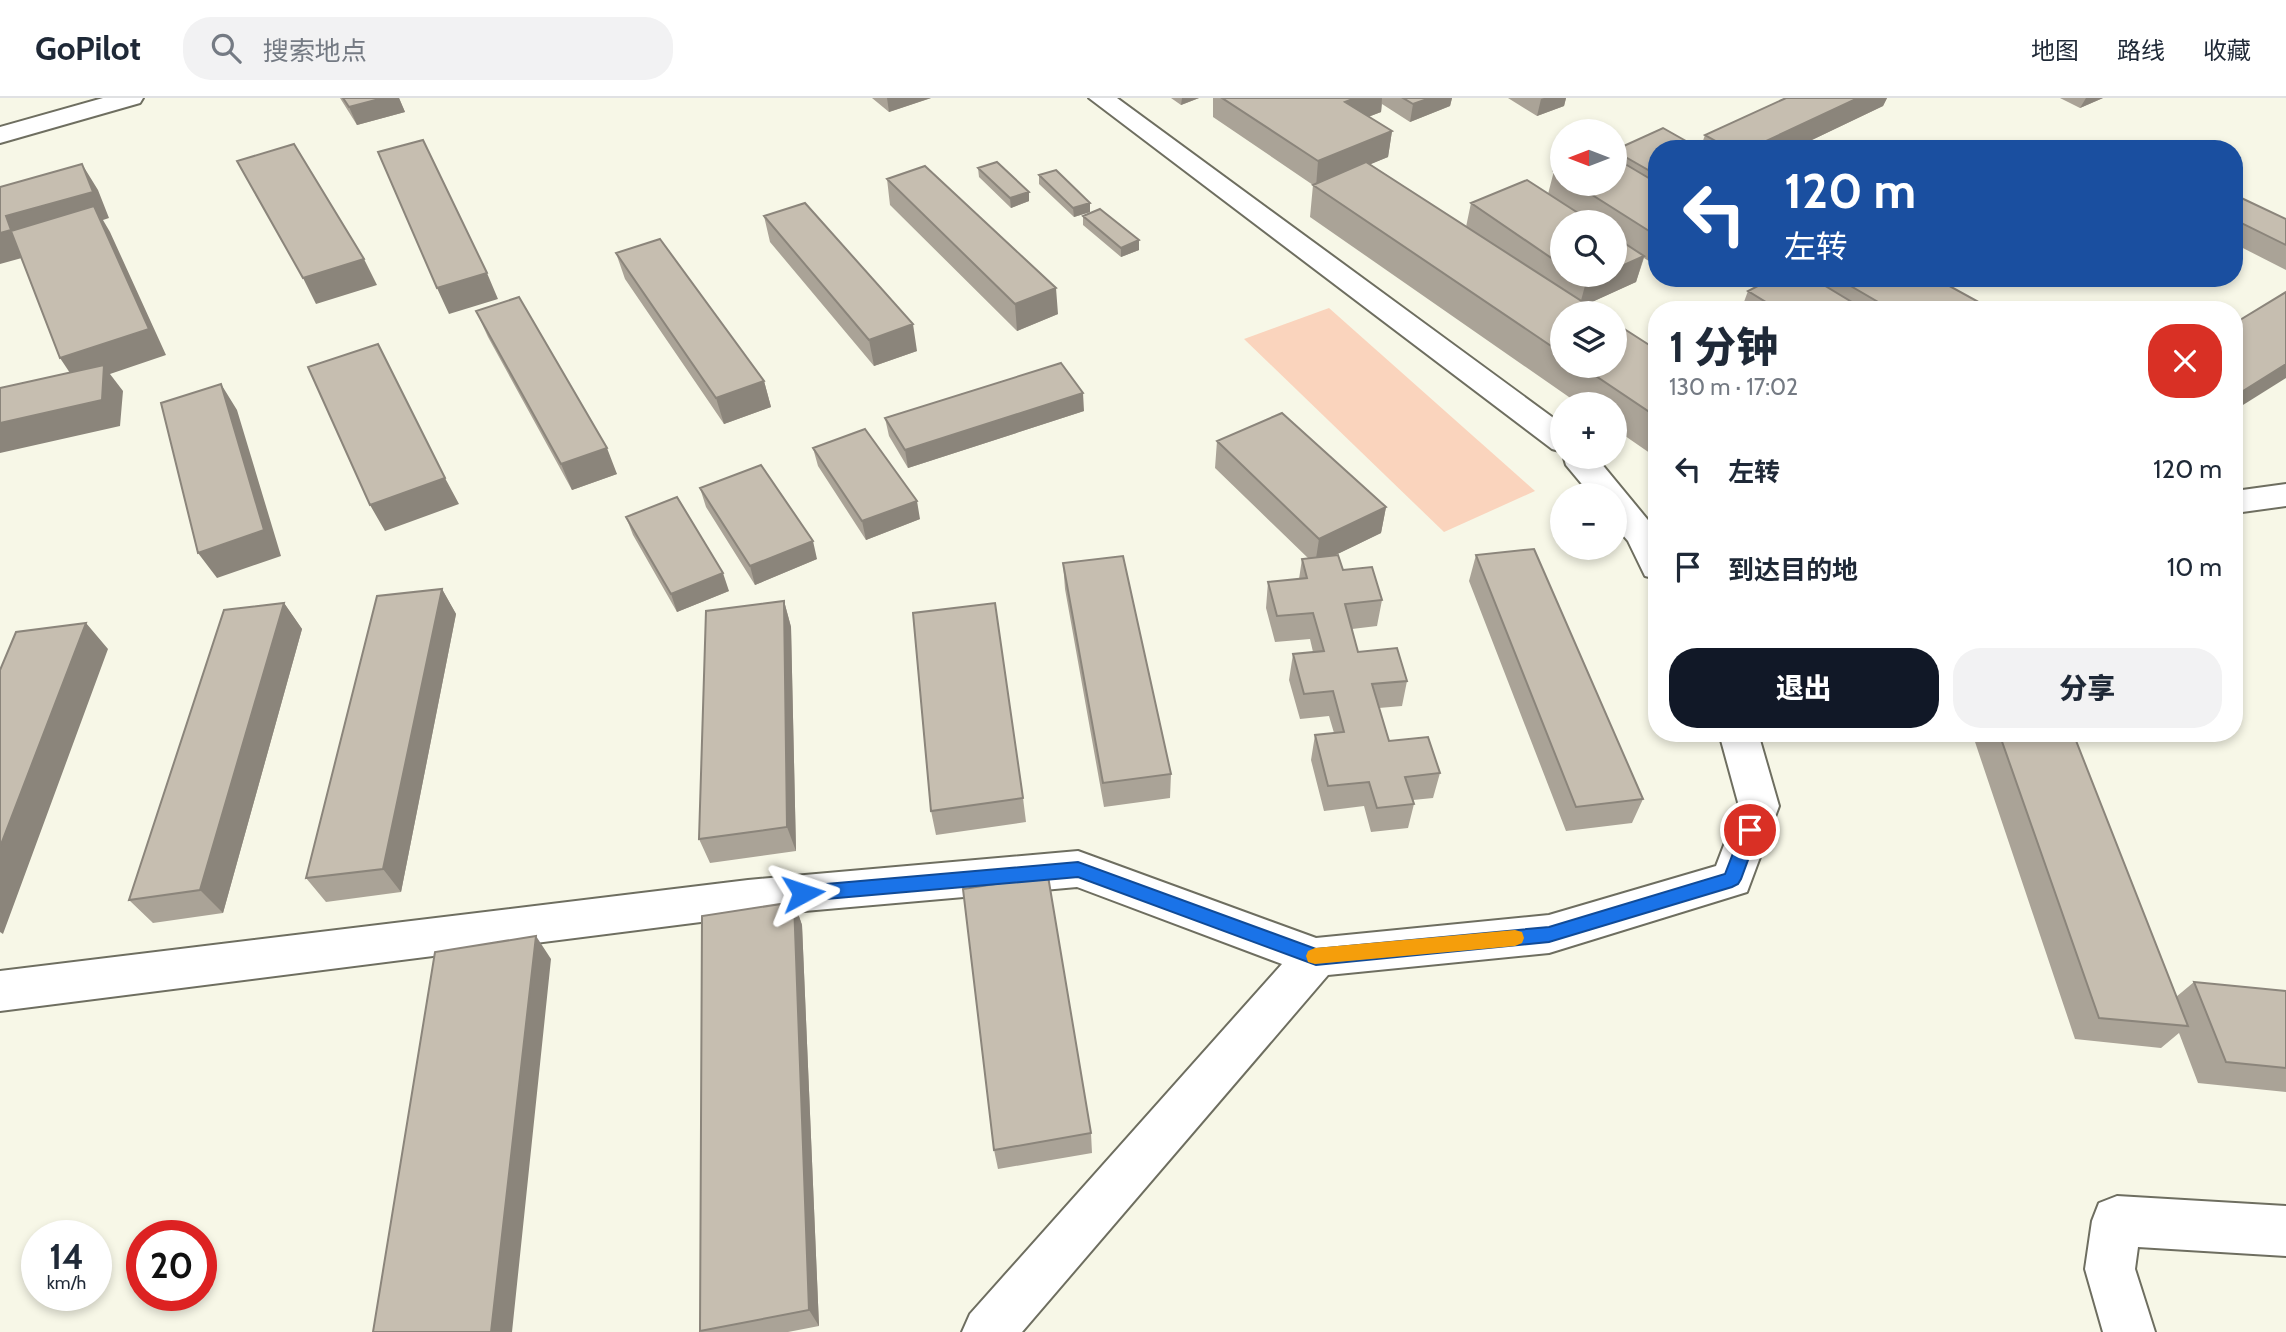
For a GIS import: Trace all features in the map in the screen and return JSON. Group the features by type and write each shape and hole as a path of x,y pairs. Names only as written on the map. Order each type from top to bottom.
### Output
{"lane":[{"path":"0,135 131,98"},
{"path":"1101,98 1550,431"},
{"path":"1588,469 1599,483"},
{"path":"2243,501 2286,495"},
{"path":"1627,517 1643,536 1648,547"},
{"path":"0,991 748,898 1078,869 1316,957 1549,934 1732,879 1759,806 1741,742"},
{"path":"988,1332 1316,957"},
{"path":"2129,1332 2110,1269 2117,1221 2286,1231"}],"shaded area":[{"path":"1329,308 1535,491 1444,532 1244,339"}],"building":[{"path":"343,98 383,98 349,107"},
{"path":"1222,98 1355,98 1345,102 1392,131 1318,161"},
{"path":"1403,98 1430,98 1413,104"},
{"path":"1786,98 1858,98 1768,140 1714,140 1705,135"},
{"path":"1663,128 1684,140 1648,140 1648,170 1628,158 1628,144"},
{"path":"423,140 487,273 437,288 378,152"},
{"path":"294,144 364,259 303,278 237,161"},
{"path":"997,162 1029,192 1010,198 978,168"},
{"path":"1366,162 1550,281 1550,287 1560,287 1581,301 1550,301 1550,345 1313,185"},
{"path":"82,164 93,192 6,216 11,230 0,233 0,187"},
{"path":"925,166 1056,288 1015,304 887,179"},
{"path":"1628,166 1648,178 1648,230 1627,217 1627,210 1616,210 1594,196 1628,196"},
{"path":"1056,170 1090,203 1073,208 1039,175"},
{"path":"1527,180 1573,210 1550,210 1550,257 1471,203"},
{"path":"2243,199 2286,219 2286,245 2243,224"},
{"path":"805,203 913,324 869,340 764,216"},
{"path":"94,206 149,329 60,358 11,231"},
{"path":"1100,209 1139,240 1121,248 1083,216"},
{"path":"660,239 764,381 716,398 616,253"},
{"path":"1627,245 1644,256 1627,264"},
{"path":"1756,287 1827,287 1850,301 1764,301 1748,291"},
{"path":"1852,287 1951,287 1977,301 1877,301"},
{"path":"2286,292 2286,364 2243,391 2243,318"},
{"path":"519,297 607,448 561,464 476,311"},
{"path":"1627,331 1648,344 1648,411 1627,397 1627,392 1620,392 1599,378 1627,378"},
{"path":"378,344 445,478 370,505 308,367"},
{"path":"1061,363 1083,393 905,450 885,418"},
{"path":"104,365 102,400 0,423 0,388"},
{"path":"221,384 264,530 198,553 161,403"},
{"path":"1282,413 1386,507 1319,539 1217,441"},
{"path":"865,429 917,501 862,521 813,448"},
{"path":"761,465 813,541 750,566 700,488"},
{"path":"677,497 723,573 671,594 626,517"},
{"path":"1534,549 1643,799 1576,807 1476,555"},
{"path":"1338,555 1343,570 1372,567 1382,600 1345,604 1358,652 1397,648 1407,681 1372,684 1389,741 1428,737 1440,773 1405,777 1414,804 1377,808 1369,782 1328,786 1315,735 1344,732 1333,691 1304,694 1293,654 1324,651 1313,613 1277,616 1268,582 1307,578 1302,559"},
{"path":"1123,556 1171,774 1103,783 1063,563"},
{"path":"442,589 383,869 306,878 377,596"},
{"path":"784,601 787,827 699,839 706,611"},
{"path":"284,603 200,890 129,900 224,610"},
{"path":"995,603 1023,798 931,811 913,613"},
{"path":"86,623 0,847 0,670 16,632"},
{"path":"2002,742 2077,742 2188,1026 2099,1018"},
{"path":"1048,876 1091,1133 994,1150 963,889"},
{"path":"794,902 809,1310 700,1331 702,916"},
{"path":"536,936 491,1332 373,1332 435,952"},
{"path":"2194,982 2286,991 2286,1068 2226,1062"}],"slow traffic":[{"path":"1315,956 1515,938"}],"route":[{"path":"803,893 1078,869 1316,957 1549,934 1732,879 1750,830"}]}
